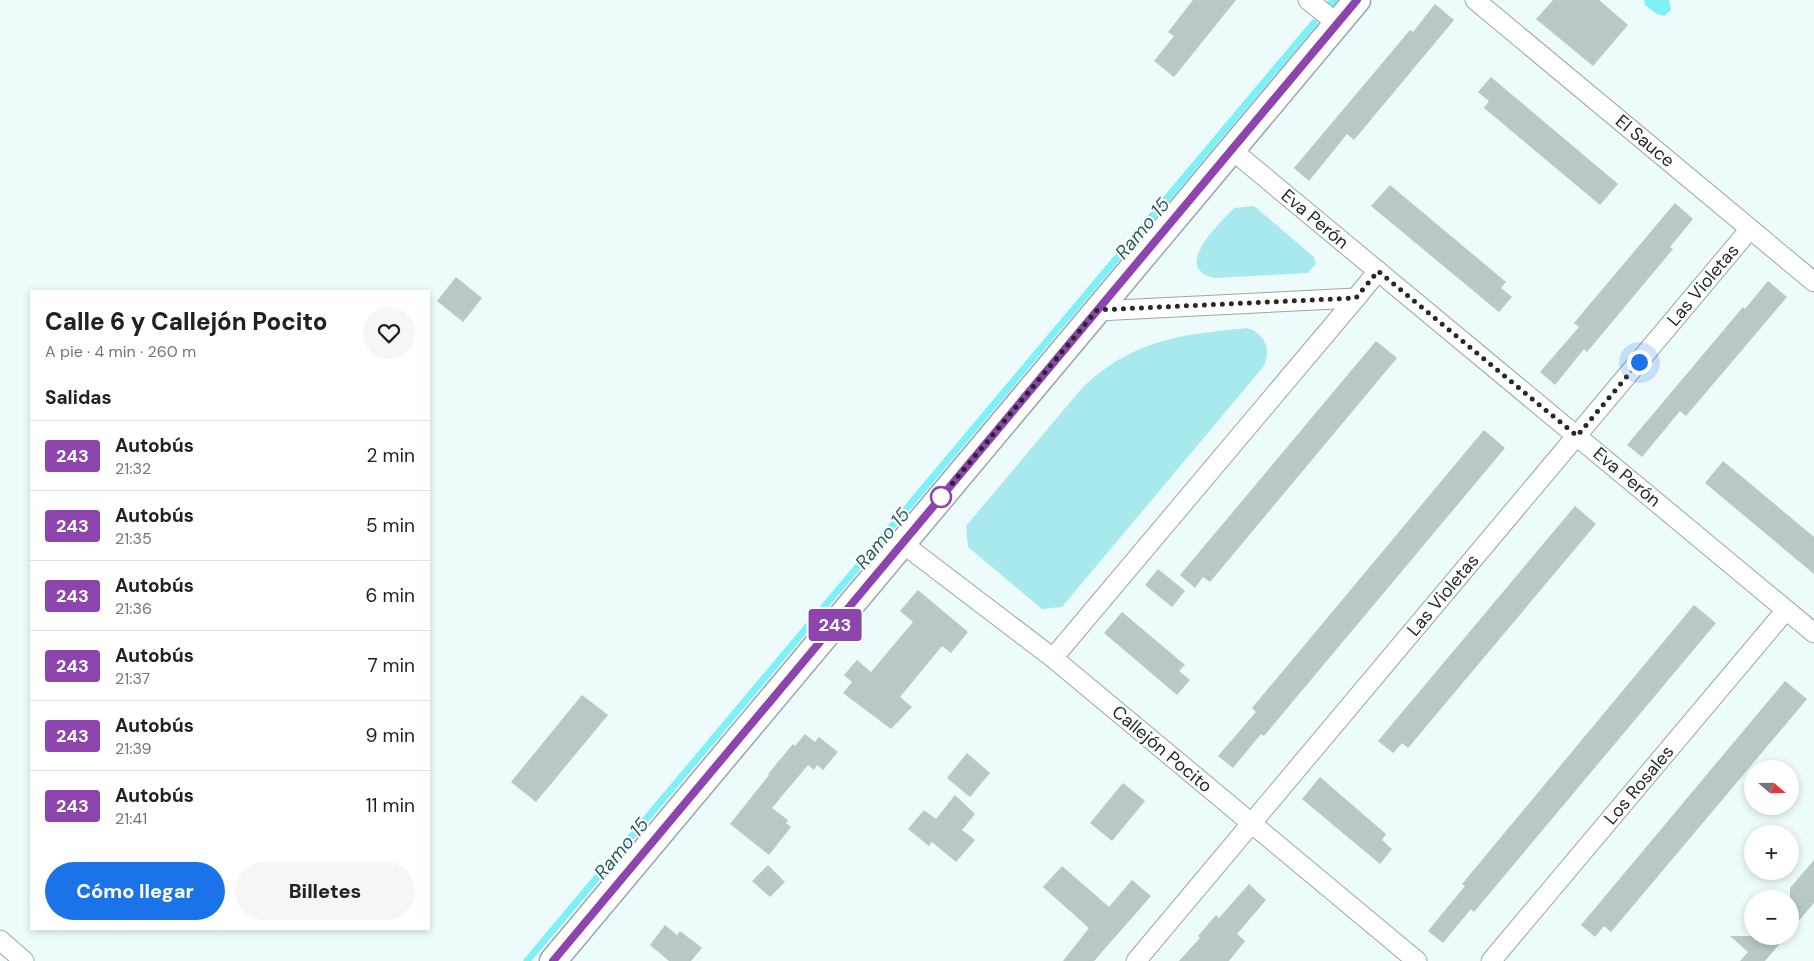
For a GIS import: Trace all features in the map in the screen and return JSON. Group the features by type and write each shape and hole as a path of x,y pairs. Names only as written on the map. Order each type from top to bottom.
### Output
{"street":[{"path":"1308,0 1338,24"},
{"path":"553,961 1357,0"},
{"name":"El Sauce","path":"1475,0 1814,282"},
{"name":"Eva Perón","path":"1232,150 1814,632"},
{"name":"Las Violetas","path":"1136,961 1750,229"},
{"path":"1053,658 1378,271"},
{"path":"1097,310 1356,298"},
{"name":"Callejón Pocito","path":"902,543 1053,658 1416,961"},
{"name":"Los Rosales","path":"1491,961 1786,610"},
{"path":"0,940 24,961"}],"shaded area":[{"path":"1644,0 1669,0 1671,10 1664,16 1657,14 1645,5"},
{"path":"1254,206 1314,257 1316,264 1308,273 1215,278 1202,273 1197,265 1198,256 1202,245 1210,234 1234,208"},
{"path":"1247,328 1263,338 1267,349 1264,366 1062,607 1042,609 968,547 966,526 1083,387 1102,371 1140,349 1159,342 1200,333"}],"building":[{"path":"1193,0 1236,0 1174,77 1154,61 1174,36 1168,32"},
{"path":"1553,0 1599,0 1628,25 1593,66 1536,19"},
{"path":"1435,4 1454,20 1354,140 1347,134 1309,181 1294,168 1410,30 1413,32"},
{"path":"1491,77 1618,184 1600,205 1484,108 1489,101 1478,92"},
{"path":"1390,185 1506,282 1501,288 1512,297 1499,312 1371,206"},
{"path":"1675,203 1693,219 1670,247 1673,249 1587,352 1584,349 1555,385 1540,372 1579,327 1574,323"},
{"path":"456,277 482,298 463,322 437,301"},
{"path":"1768,281 1787,297 1686,416 1680,411 1642,457 1627,445 1743,307 1745,309"},
{"path":"1376,341 1397,358 1210,582 1203,577 1195,588 1180,575"},
{"path":"1484,430 1505,448 1264,736 1261,734 1233,768 1218,756 1256,712 1252,708"},
{"path":"1723,461 1814,537 1814,574 1705,483"},
{"path":"1575,506 1596,524 1408,748 1402,743 1393,753 1378,741"},
{"path":"1158,569 1185,591 1172,607 1145,585"},
{"path":"918,590 968,632 951,653 942,646 900,697 912,707 891,729 843,693 852,682 844,675 857,660 871,672 913,622 900,611"},
{"path":"1694,605 1716,623 1474,912 1471,909 1443,943 1428,931 1465,886 1462,884"},
{"path":"1122,612 1185,665 1179,671 1190,680 1177,695 1104,633"},
{"path":"1785,681 1807,699 1756,760 1744,760 1744,774 1611,932 1604,926 1595,937 1581,925"},
{"path":"582,695 608,715 536,802 511,782"},
{"path":"805,734 815,742 819,737 838,752 823,770 817,765 814,770 808,765 772,808 788,820 786,823 791,827 769,855 730,824 793,744 795,746"},
{"path":"967,753 990,773 970,797 947,778"},
{"path":"1320,777 1386,834 1382,840 1392,849 1380,864 1302,799"},
{"path":"1123,783 1145,801 1112,841 1090,823"},
{"path":"955,795 975,814 962,830 975,840 956,862 932,842 929,846 908,829 924,810 936,819"},
{"path":"1814,860 1814,903 1799,920 1799,890 1790,890 1790,888 1799,880"},
{"path":"768,865 785,882 770,897 752,881"},
{"path":"1062,866 1109,907 1132,880 1151,896 1094,961 1063,961 1089,928 1043,887"},
{"path":"1249,884 1266,900 1237,934 1245,941 1229,961 1179,961 1200,938 1198,936 1216,915 1219,918"},
{"path":"665,925 677,935 680,931 702,948 691,961 669,961 650,945"},
{"path":"1730,936 1744,936 1744,945 1778,945 1765,961 1740,961 1748,952"}],"waterway":[{"name":"Ramo 15","path":"1330,4 1334,0"},
{"name":"Ramo 15","path":"527,961 1314,23"}],"bus line":[{"name":"243","path":"553,961 1357,0"}],"route":[{"path":"941,497 1097,310 1356,298 1378,271 1577,436 1639,362"}]}
